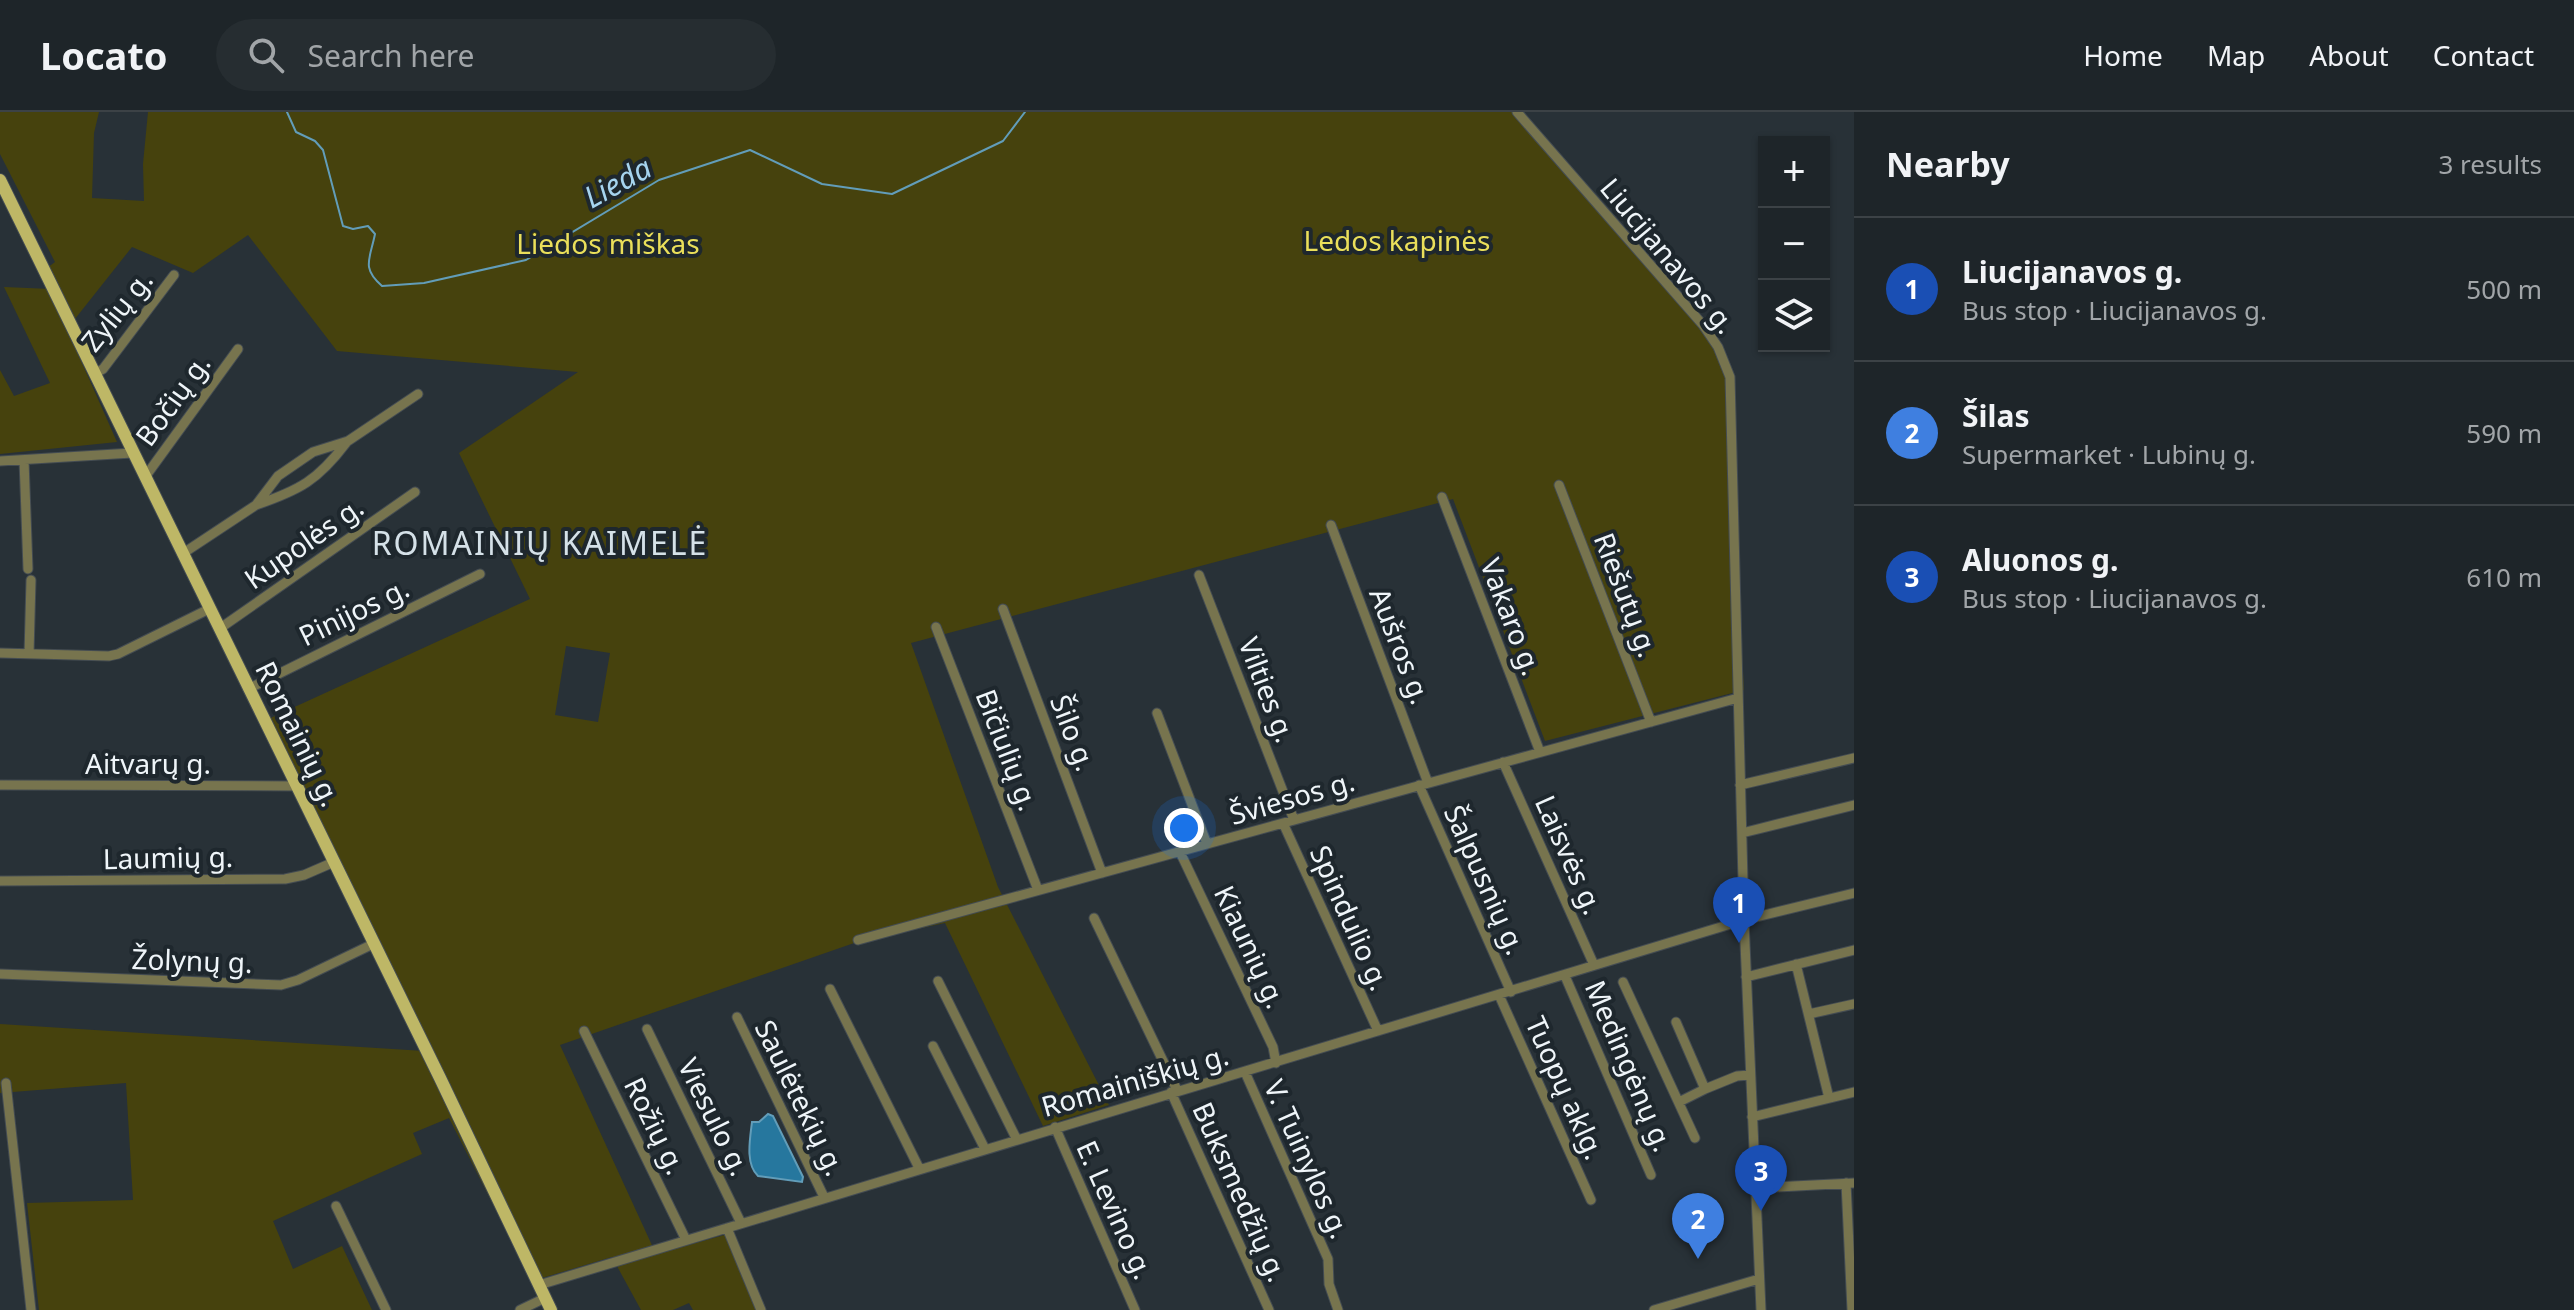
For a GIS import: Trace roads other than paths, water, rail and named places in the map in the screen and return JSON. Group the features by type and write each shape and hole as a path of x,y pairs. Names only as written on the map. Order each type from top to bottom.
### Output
{"main road":[{"name":"Romainių g.","path":"0,180 548,1304"}],"street":[{"name":"Liucijanavos g.","path":"1517,112 1703,325 1727,366 1746,977 1761,1310"},
{"name":"Zylių g.","path":"94,374 103,369 174,275"},
{"name":"Bočių g.","path":"145,477 238,349"},
{"path":"256,505 278,476 313,452 348,441 418,394"},
{"path":"182,554 256,505 288,494 326,470 348,441"},
{"path":"0,461 132,453"},
{"path":"24,460 28,569"},
{"name":"Riešutų g.","path":"1559,485 1651,722"},
{"name":"Kupolės g.","path":"219,629 415,492"},
{"name":"Vakaro g.","path":"1442,497 1540,752"},
{"name":"Aušros g.","path":"1331,525 1424,784"},
{"name":"Pinijos g.","path":"248,689 480,574"},
{"name":"Vilties g.","path":"1199,575 1294,820"},
{"path":"29,654 31,580"},
{"path":"0,653 109,656 209,609"},
{"name":"Šilo g.","path":"1003,609 1102,873"},
{"name":"Bičiulių g.","path":"936,627 1038,890"},
{"name":"Šviesos g.","path":"858,940 1738,698"},
{"path":"1157,713 1207,844"},
{"path":"1740,785 1854,758"},
{"name":"Laisvės g.","path":"1503,762 1594,965"},
{"name":"Šalpusnių g.","path":"1424,784 1511,992"},
{"name":"Aitvarų g.","path":"0,785 297,786"},
{"path":"1742,833 1854,805"},
{"name":"Spindulio g.","path":"1283,823 1378,1031"},
{"name":"Kiaunių g.","path":"1180,852 1273,1047 1276,1063"},
{"name":"Laumių g.","path":"0,881 285,879 304,875 334,862"},
{"name":"Romainiškių g.","path":"539,1285 1744,920 1854,893"},
{"name":"Buksmedžių g.","path":"1094,918 1174,1091 1269,1310"},
{"name":"Žolynų g.","path":"0,974 281,985 373,944"},
{"path":"1746,977 1854,950"},
{"path":"1796,964 1829,1098"},
{"name":"Medingėnų g.","path":"1565,976 1651,1175"},
{"path":"938,981 1017,1140"},
{"path":"1623,982 1695,1138"},
{"path":"830,989 919,1168"},
{"name":"Tuopų aklg.","path":"1499,995 1591,1200"},
{"path":"1809,1014 1854,1004"},
{"name":"Saulėtekių g.","path":"737,1017 824,1197"},
{"path":"1676,1022 1705,1089"},
{"name":"Viesulo g.","path":"647,1029 741,1223"},
{"name":"Rožių g.","path":"584,1031 686,1240"},
{"path":"933,1046 985,1149"},
{"name":"V. Tuinylos g.","path":"1245,1072 1328,1259 1329,1284 1338,1310"},
{"path":"1679,1102 1737,1076 1750,1075"},
{"path":"6,1083 31,1310"},
{"path":"1752,1117 1854,1092"},
{"name":"E. Levino g.","path":"1055,1127 1135,1310"},
{"path":"1756,1188 1850,1183 1852,1310"},
{"path":"336,1206 386,1310"},
{"path":"727,1228 761,1310"},
{"path":"1654,1310 1759,1279"},
{"path":"520,1310 548,1304"}],"water":[{"path":"768,1114 773,1116 803,1177 802,1182 758,1176 751,1165 752,1122 759,1122"}],"waterway":[{"name":"Lieda","path":"287,112 296,132 315,141 323,150 343,226 353,229 368,226 375,234 369,268 382,286 424,283 526,260 659,180 750,150 822,184 892,194 1003,141 1025,112"}],"place":[{"name":"Liucijanavos g.","path":"1739,943"},
{"name":"Aluonos g.","path":"1761,1211"},
{"name":"Šilas","path":"1698,1259"}],"district":[{"name":"ROMAINIŲ KAIMELĖ","path":"540,544"}],"park label":[{"name":"Ledos kapinės","path":"1397,241"},
{"name":"Liedos miškas","path":"608,244"}]}
